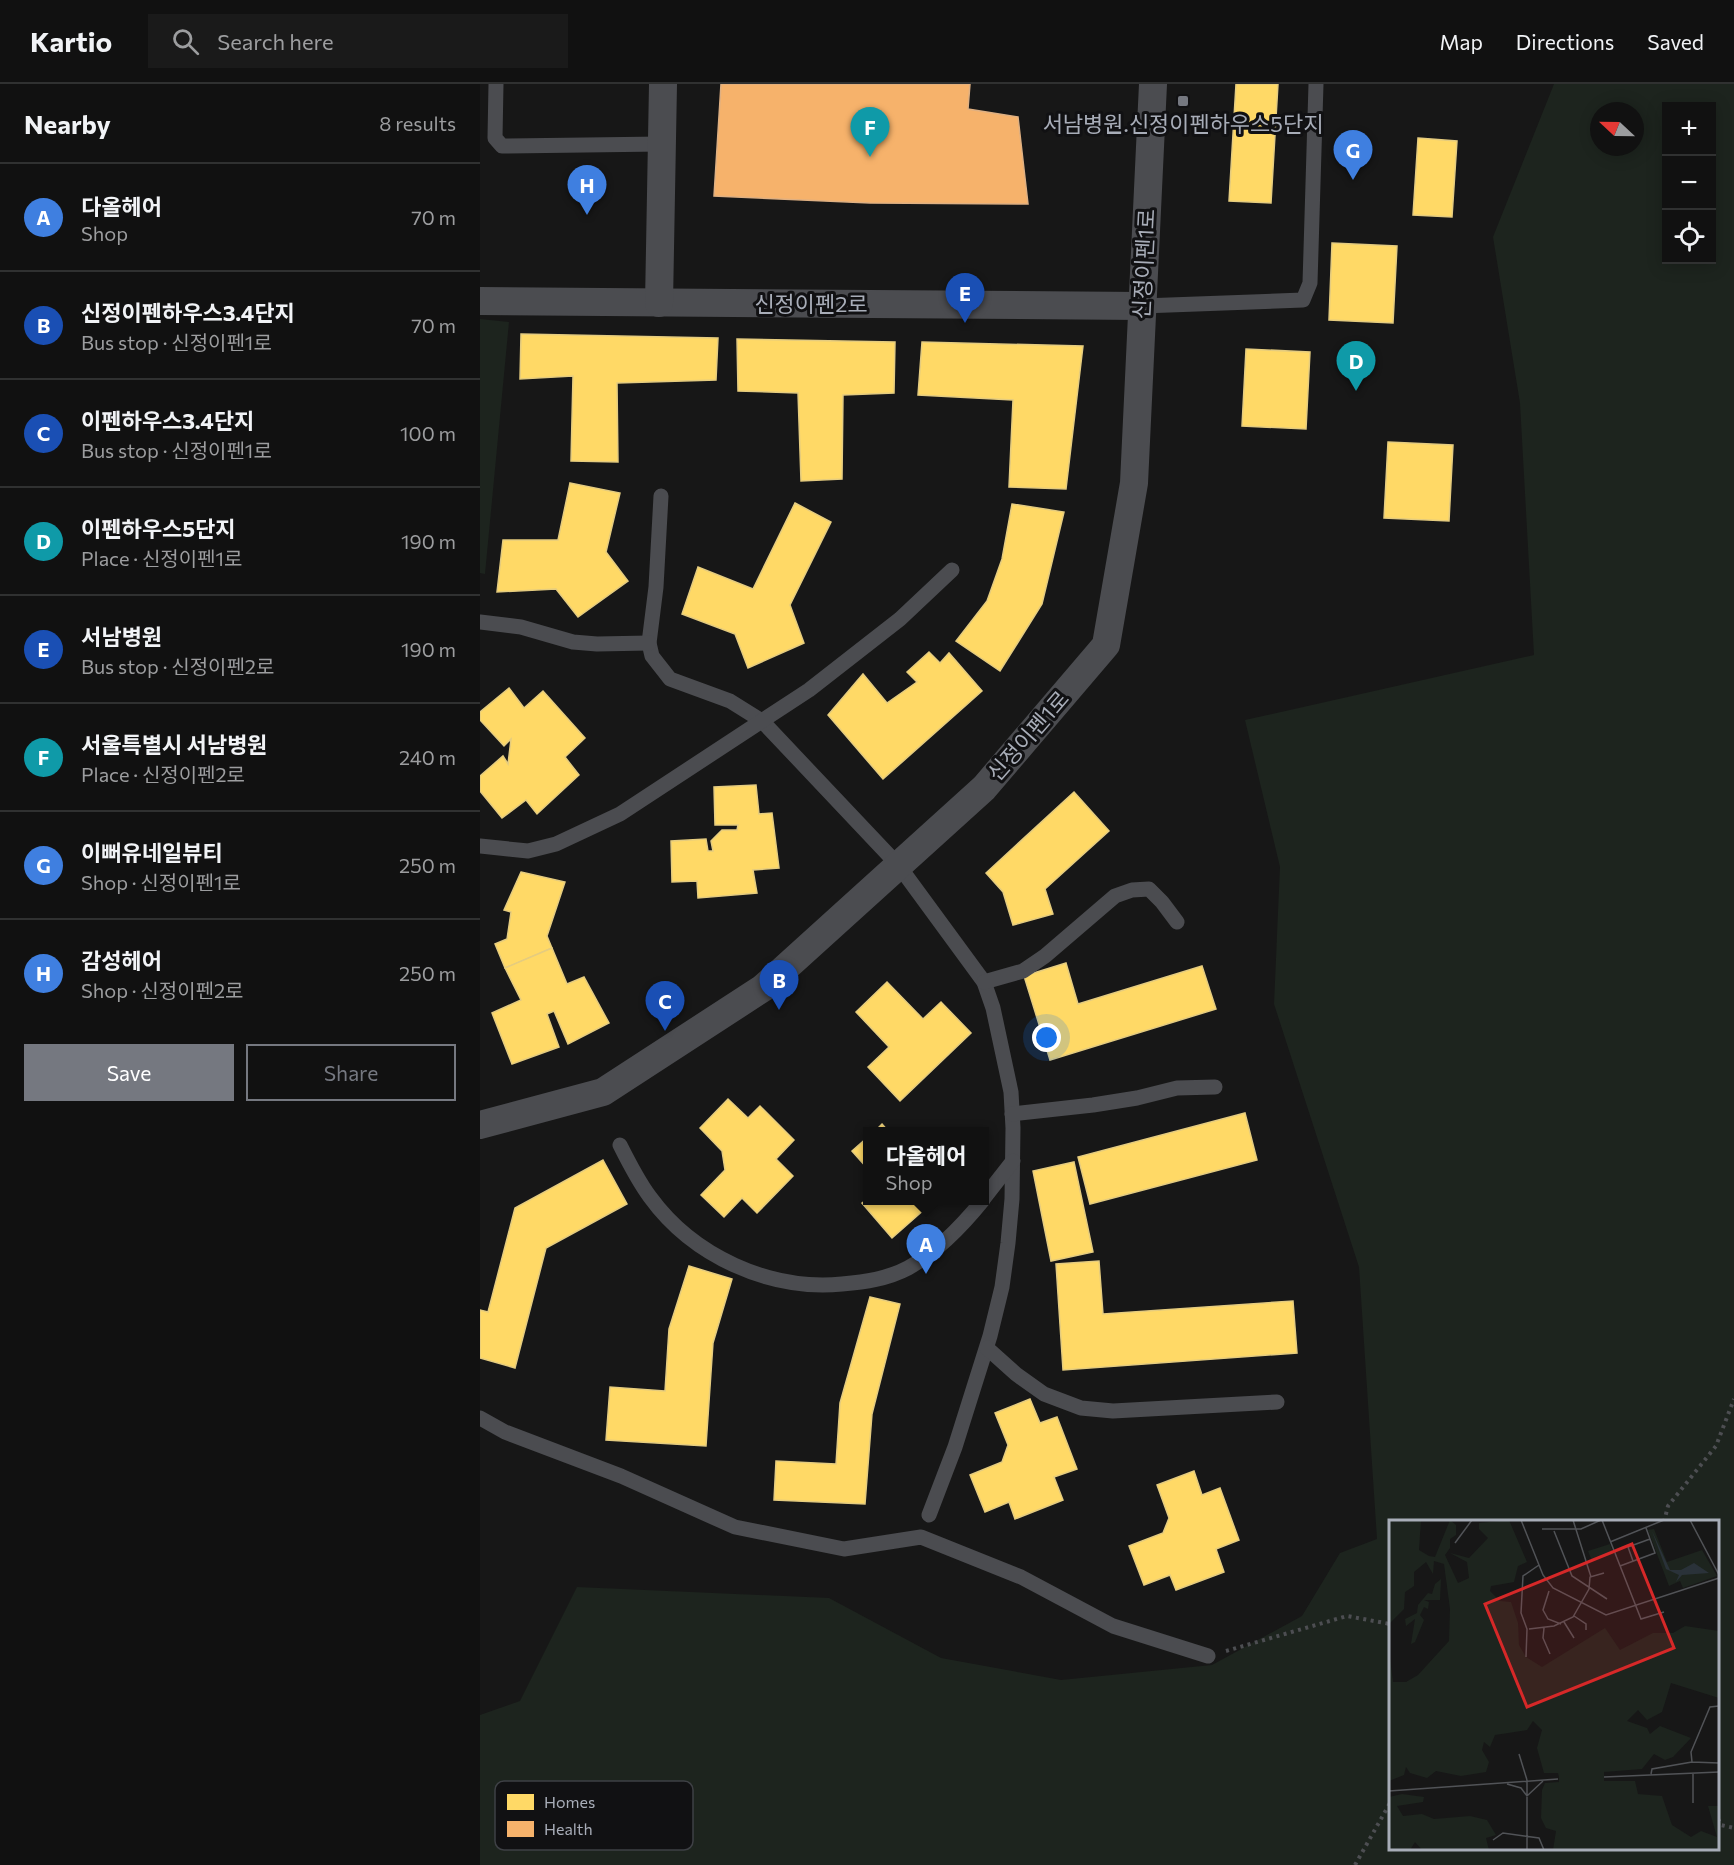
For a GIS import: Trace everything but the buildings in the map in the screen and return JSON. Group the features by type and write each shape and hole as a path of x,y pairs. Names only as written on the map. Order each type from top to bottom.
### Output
{"street":[{"path":"659,303 663,84"},
{"name":"신정이펜1로","path":"480,1125 603,1092 763,988 984,788 1106,645 1134,483 1153,84"},
{"name":"신정이펜2로","path":"480,301 1142,306"}],"lane":[{"path":"496,84 495,138 502,146 662,144"},
{"path":"1142,306 1303,300 1310,283 1316,84"},
{"path":"661,496 656,587 649,643 652,656 670,679 730,702 762,721 899,866 984,982 993,1008 1004,1054 1012,1114 1012,1199 1002,1287 987,1348 955,1447 929,1515"},
{"path":"480,846 528,850 556,844 620,814 809,690 900,619 952,570"},
{"path":"480,622 521,627 573,642 649,643"},
{"path":"984,982 1023,971 1045,956 1114,896 1132,890 1149,890 1162,902 1177,922"},
{"path":"1012,1114 1093,1105 1178,1088 1215,1087"},
{"path":"620,1146 650,1197 684,1231 712,1253 736,1266 755,1274 793,1284 833,1285 873,1281 893,1275 921,1260 937,1247 977,1205"},
{"path":"989,1191 1013,1161"},
{"path":"987,1348 1016,1374 1044,1394 1081,1408 1113,1410 1277,1402"},
{"path":"480,1418 505,1432 621,1476 735,1527 844,1549 921,1537 1021,1577 1113,1626 1208,1656"}],"path":[{"path":"1664,1520 1668,1506 1716,1446 1734,1399"},
{"path":"1208,1656 1347,1616 1389,1623"},
{"path":"1355,1865 1389,1804"},
{"path":"1719,1821 1721,1825 1734,1828"}],"shaded area":[{"path":"1554,84 1734,84 1734,1865 480,1865 480,1715 520,1701 577,1587 829,1598 941,1658 1061,1680 1212,1665 1302,1616 1340,1553 1377,1539 1359,1267 1274,1004 1280,867 1245,720 1534,655 1520,403 1493,237"},
{"path":"480,319 509,322 485,574 480,573"}],"place":[{"name":"서남병원.신정이펜하우스5단지","path":"1183,101"},
{"name":"서울특별시 서남병원","path":"870,157"},
{"name":"이뻐유네일뷰티","path":"1353,180"},
{"name":"감성헤어","path":"587,215"},
{"name":"서남병원","path":"965,323"},
{"name":"이펜하우스5단지","path":"1356,391"},
{"name":"신정이펜하우스3.4단지","path":"779,1010"},
{"name":"이펜하우스3.4단지","path":"665,1031"},
{"name":"다올헤어","path":"926,1274"}]}
